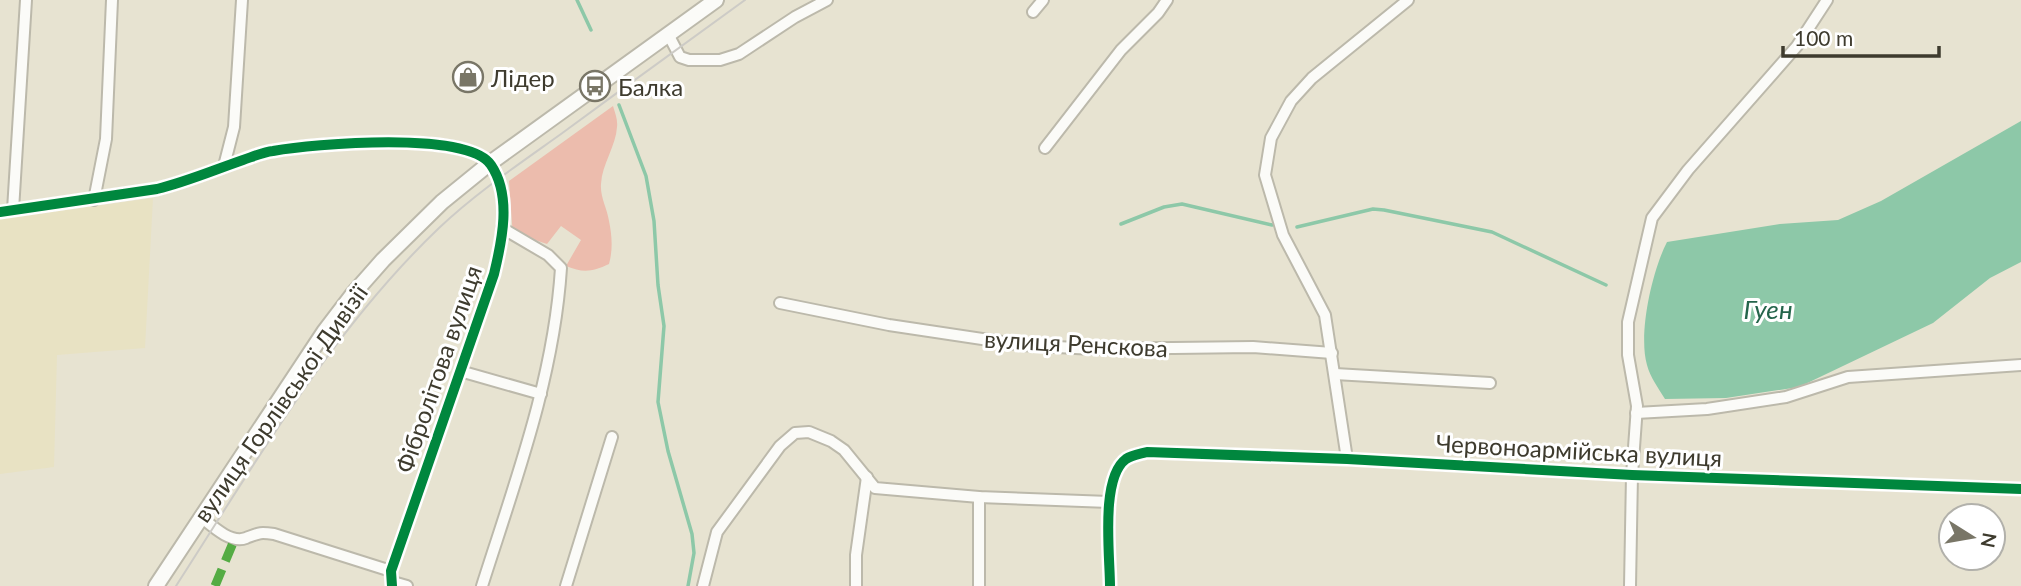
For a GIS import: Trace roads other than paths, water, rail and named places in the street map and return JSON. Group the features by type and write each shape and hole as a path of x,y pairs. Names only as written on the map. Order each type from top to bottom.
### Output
{"main road":[{"name":"вулиця Горлівської Дивізії","path":"156,586 296,372 353,294 415,227 490,163 716,0"}],"street":[{"path":"13,211 26,0"},
{"path":"94,200 106,139 112,0"},
{"path":"224,166 234,127 242,0"},
{"path":"668,34 680,57 720,60 739,54 795,17 827,0"},
{"path":"1033,12 1043,0"},
{"path":"1045,148 1121,50 1167,0"},
{"path":"1348,458 1325,315 1283,235 1265,175 1272,138 1291,101 1312,78 1408,0"},
{"path":"1630,586 1636,413 1628,355 1628,330 1652,218 1688,170 1797,46 1827,0"},
{"path":"0,212 94,200 182,183 271,151 381,142 447,145 480,155 490,163"},
{"name":"Фібролітова вулиця","path":"392,580 494,274 502,228 501,193 490,163"},
{"path":"482,586 541,394 552,342 561,268 548,255 502,228"},
{"name":"вулиця Ренскова","path":"780,303 889,325 1022,345 1093,349 1253,347 1332,353"},
{"path":"1636,413 1707,409 1786,397 1848,377 2021,366"},
{"path":"460,371 541,394"},
{"path":"1335,374 1490,383"},
{"path":"703,586 717,532 780,446 795,433 809,432 844,450 875,488 979,497 1109,502 1110,586"},
{"path":"566,586 612,437"},
{"name":"Червоноармійська вулиця","path":"1109,502 1119,468 1125,460 1135,454 1147,452 1348,458 1632,475 2021,489"},
{"path":"856,586 856,555 866,477"},
{"path":"979,497 979,586"},
{"path":"201,517 227,536 245,539 255,533 274,534 407,586"}],"water":[{"name":"Гуен","path":"2021,121 2021,262 1990,278 1933,323 1799,387 1726,398 1665,399 1648,369 1644,337 1652,285 1667,242 1780,224 1838,220 1881,201"}],"waterway":[{"path":"577,0 591,30"},
{"path":"619,105 646,176 654,221 664,326 658,402 668,451 692,534 694,553 688,586"},
{"path":"1121,224 1164,207 1182,204 1272,225"},
{"path":"1297,227 1373,209 1384,210 1492,232 1606,285"}],"tram line":[{"path":"176,586 297,399 329,354 400,268 453,215 483,191 745,0"}],"place":[{"name":"Лідер","path":"468,77"},
{"name":"Балка","path":"595,86"}]}
